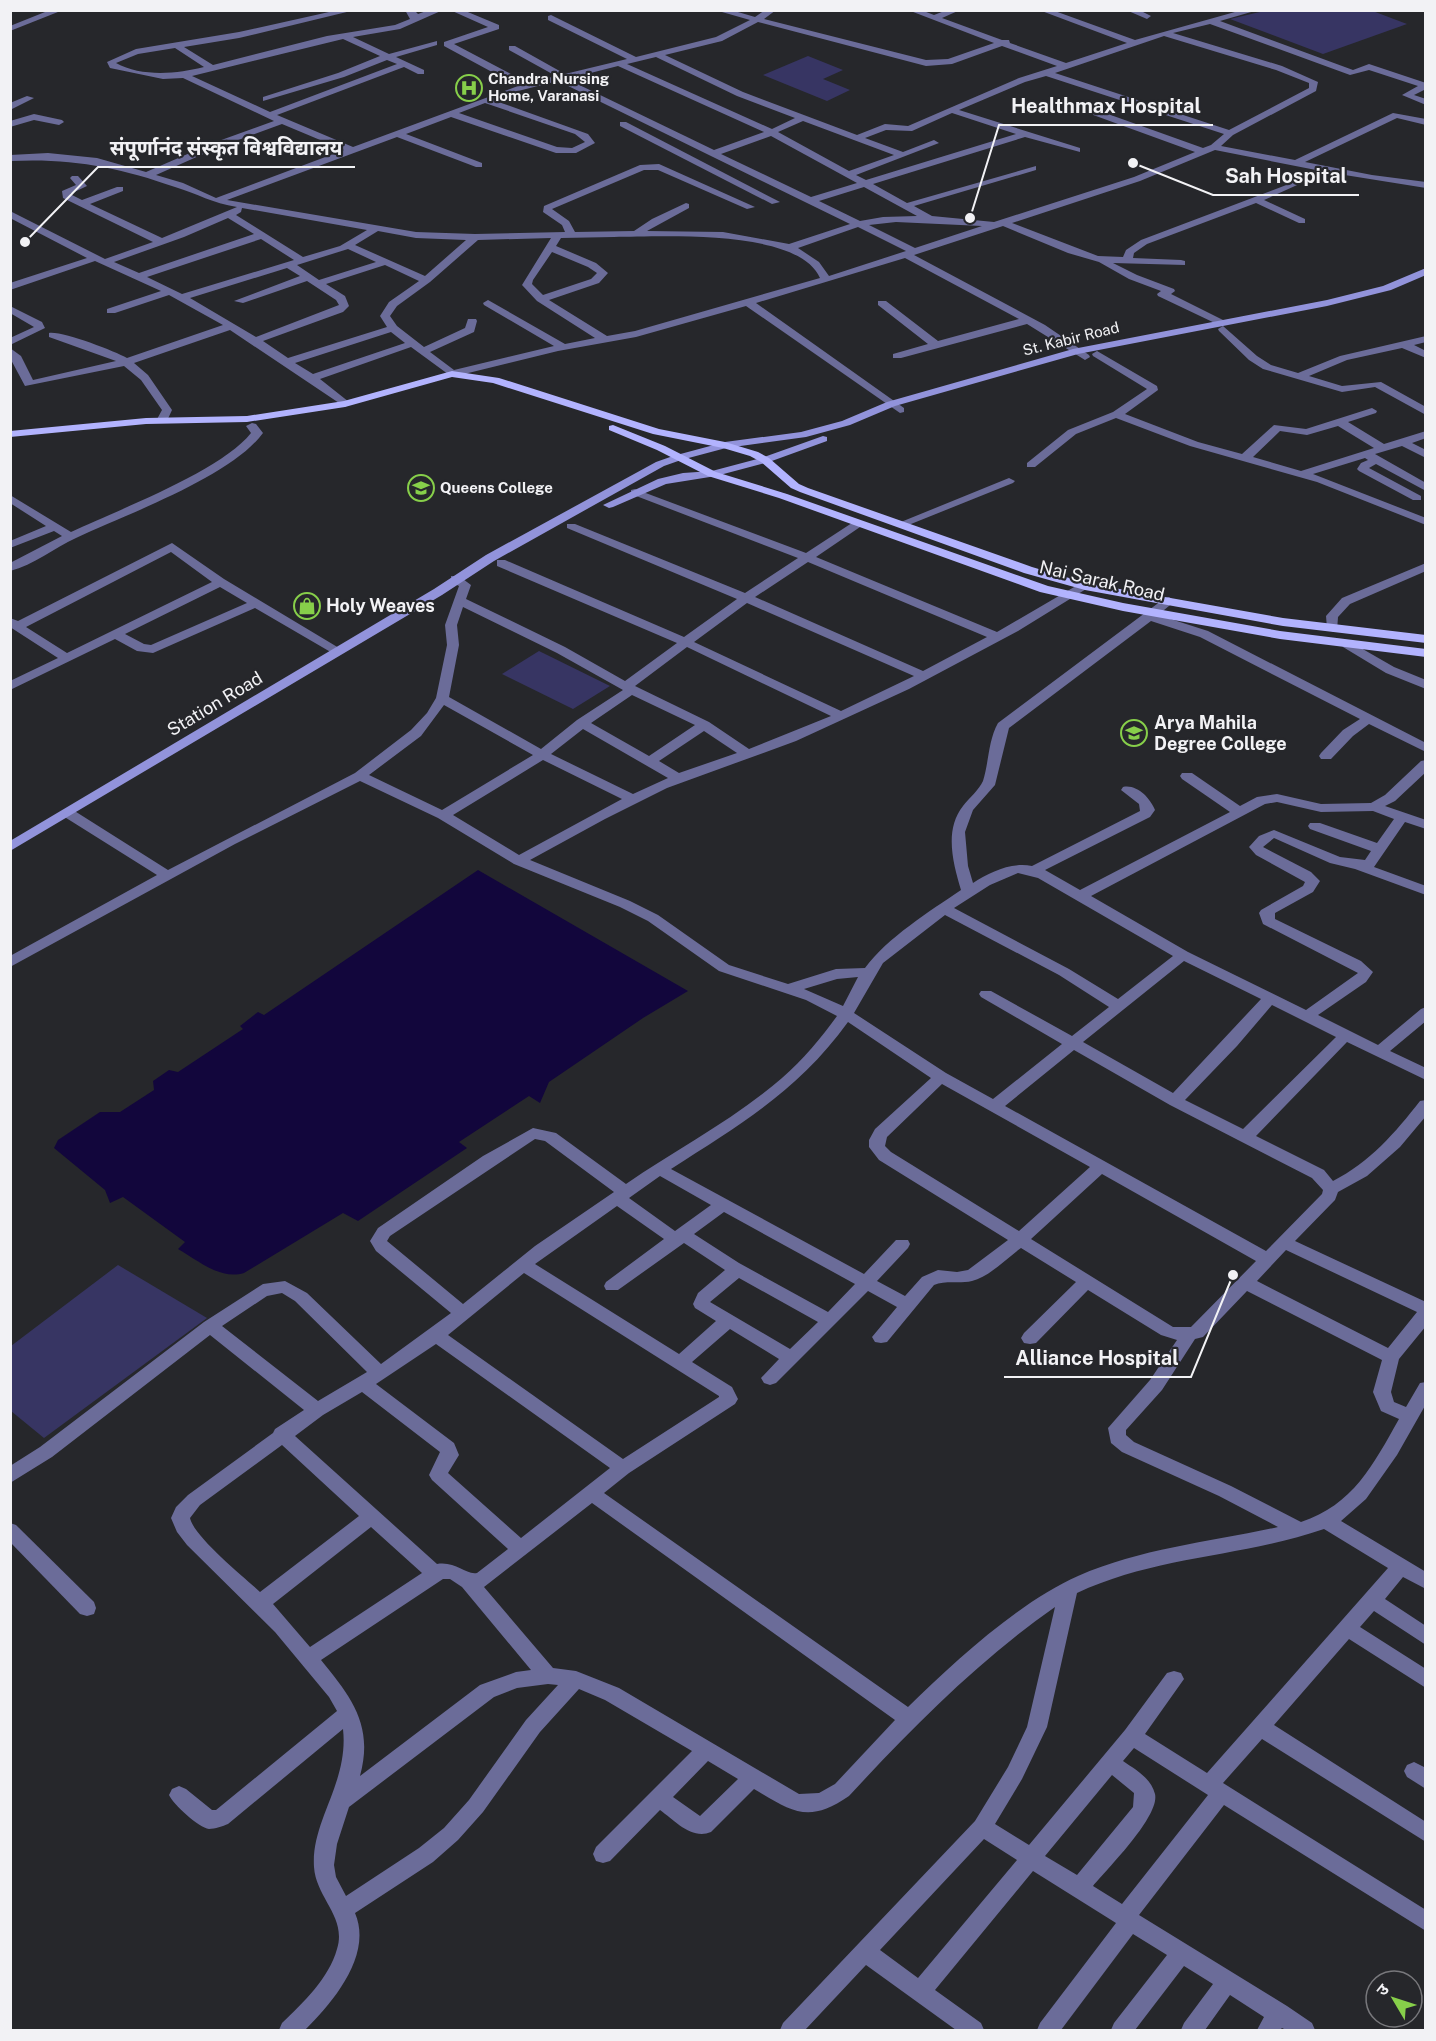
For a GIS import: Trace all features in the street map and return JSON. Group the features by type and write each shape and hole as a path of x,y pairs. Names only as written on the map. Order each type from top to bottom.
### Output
{"main road":[{"name":"St. Kabir Road","path":"1081,354 1097,354 1361,295 1387,288 1425,272"},
{"name":"St. Kabir Road","path":"677,458 725,445 802,435 1081,354 1221,326 1370,300 1397,293 1425,281"},
{"path":"10,434 162,421 246,419 345,404 452,374 495,380 657,432 725,445 765,460"},
{"name":"Nai Sarak Road","path":"10,442 146,429 252,426 358,409 436,386 468,384 514,395 624,431 712,474 783,496 1019,581 1150,614 1347,644 1425,653"},
{"name":"St. Kabir Road","path":"765,460 829,437 896,407"},
{"name":"Station Road","path":"460,582 660,464 677,458"},
{"name":"Nai Sarak Road","path":"765,460 789,481 804,490 1028,570 1085,586 1252,616 1425,639"},
{"name":"Station Road","path":"10,847 438,592 501,563 635,492 674,478 712,474 765,460"},
{"path":"1248,629 1252,616"}],"street":[{"path":"10,29 59,10"},
{"path":"297,10 297,24"},
{"path":"351,10 297,24 128,54 113,59 111,64 118,69 138,73 163,76 184,75 327,39 397,27 412,14 439,10"},
{"path":"454,10 496,27 447,44 526,86"},
{"path":"719,10 926,63 949,62 1006,42"},
{"path":"216,201 526,86 719,39 756,21 771,10"},
{"path":"912,10 1006,42 1067,67"},
{"path":"935,18 957,10"},
{"path":"1043,10 1136,43"},
{"path":"1130,10 1147,16"},
{"path":"856,138 885,127 909,129 1022,80 1164,33 1254,10"},
{"path":"551,18 636,60"},
{"path":"1212,21 1353,73 1369,67 1425,86"},
{"path":"297,24 327,39"},
{"path":"475,237 388,310 385,316 393,328 452,374 563,347 636,334 826,280 1002,224 1137,178 1204,152 1214,147 1230,133 1313,89 1314,82 1279,68 1164,33"},
{"path":"239,35 249,42"},
{"path":"344,36 420,72"},
{"path":"266,99 341,75 386,57 434,43"},
{"path":"177,46 211,68"},
{"path":"258,48 268,54"},
{"path":"512,48 562,77 861,224 1028,320 1081,354"},
{"path":"658,55 740,94 903,155"},
{"path":"270,115 402,64"},
{"path":"620,64 772,132 865,185 909,205 932,220"},
{"path":"1046,73 1230,133"},
{"path":"184,75 282,121 352,150"},
{"path":"1425,86 1406,95 1425,101"},
{"path":"10,107 30,98"},
{"path":"452,114 556,150 573,151 590,143 578,132 484,100"},
{"path":"1299,162 1425,101"},
{"path":"1077,106 1204,152"},
{"path":"951,110 1077,150"},
{"path":"1396,115 1425,122"},
{"path":"10,124 34,117 59,122"},
{"path":"714,153 772,132 802,118"},
{"path":"147,175 216,145 282,121"},
{"path":"623,124 775,202"},
{"path":"397,134 479,165"},
{"path":"812,200 1025,134"},
{"path":"847,175 934,143"},
{"path":"1214,147 1299,162 1366,178 1425,185"},
{"path":"10,158 48,156 98,161 180,185 216,201 416,235 475,237 559,234 723,235 790,247 812,261 826,280"},
{"path":"571,234 566,223 546,210 548,208 643,167 659,167 750,207"},
{"path":"909,205 1033,168"},
{"path":"1127,261 1130,252 1144,242 1257,200 1326,169"},
{"path":"712,191 759,175"},
{"path":"75,178 82,186 64,194 80,204 162,242"},
{"path":"80,204 120,189"},
{"path":"1257,200 1302,221"},
{"path":"10,287 162,242 246,206"},
{"path":"637,234 655,221 686,206"},
{"path":"10,214 100,260 138,276 231,326 312,378 345,404"},
{"path":"228,214 303,261"},
{"path":"790,247 884,219 1002,224 1097,259 1133,277 1170,291 1162,294 1221,326 1261,364 1347,390 1377,384 1425,412"},
{"path":"180,298 303,261 347,245 377,228"},
{"path":"559,234 528,280 527,285 541,298 604,339"},
{"path":"138,276 262,235"},
{"path":"347,245 426,280"},
{"path":"541,298 595,281 603,273 591,265 550,247"},
{"path":"1097,259 1181,263"},
{"path":"238,302 385,262"},
{"path":"254,341 339,310 344,306 341,298 289,265"},
{"path":"111,311 168,292"},
{"path":"746,301 896,407"},
{"path":"488,303 563,347"},
{"path":"882,303 936,345"},
{"path":"10,309 38,324 40,328 10,342"},
{"path":"897,356 1028,320"},
{"path":"423,351 463,335 470,330 472,321"},
{"path":"10,351 22,362 22,371 29,384 127,362 231,326"},
{"path":"287,362 393,328"},
{"path":"53,335 127,362 143,374 154,386 167,411 162,421"},
{"path":"1300,376 1344,358 1425,339"},
{"path":"312,378 414,343"},
{"path":"1405,345 1425,355"},
{"path":"1031,465 1072,432 1117,414 1153,390 1144,381 1097,354"},
{"path":"10,375 22,371"},
{"path":"1410,402 1425,397"},
{"path":"1245,458 1278,427 1307,432 1341,423 1372,411"},
{"path":"1117,414 1126,420 1194,444 1340,486 1425,522"},
{"path":"1341,423 1382,448"},
{"path":"10,568 70,536 154,498 248,446 257,433 252,426"},
{"path":"1302,474 1425,434"},
{"path":"1403,442 1425,455"},
{"path":"1365,454 1425,488"},
{"path":"1377,460 1365,465 1363,469 1417,498"},
{"path":"902,524 1009,481"},
{"path":"635,492 805,557 997,637"},
{"path":"10,498 70,536"},
{"path":"443,815 542,755 685,642 805,557 859,523"},
{"path":"10,545 56,526"},
{"path":"571,526 746,598 924,676"},
{"path":"14,624 172,547 220,582 338,651"},
{"path":"501,563 685,642 840,716"},
{"path":"1333,628 1332,616 1346,601 1425,566"},
{"path":"10,686 220,582"},
{"path":"10,962 230,841 360,776 416,733 432,715 442,698 453,645 450,625 458,600 460,582"},
{"path":"519,861 633,799 678,778 748,754 840,716 924,676 1085,586"},
{"path":"458,600 561,650 629,688 704,725 748,754"},
{"path":"969,892 961,866 958,832 967,809 988,785 996,746 1003,726 1169,601"},
{"path":"117,634 141,648 153,649 255,603"},
{"path":"1150,614 1204,634 1425,748"},
{"path":"14,624 67,658"},
{"path":"1347,644 1390,670 1425,685"},
{"path":"442,698 542,755 633,799"},
{"path":"1326,756 1348,733 1368,719"},
{"path":"582,723 678,778"},
{"path":"648,762 704,725"},
{"path":"1374,807 1390,798 1425,764"},
{"path":"360,776 443,815 519,861 625,904 653,918 724,968 811,998 846,1014 941,1077 1267,1259"},
{"path":"1187,776 1239,812"},
{"path":"1033,871 1145,814 1148,810 1145,802 1128,790"},
{"path":"1080,896 1270,798 1321,808 1374,807 1425,825"},
{"path":"68,813 168,876"},
{"path":"1360,866 1369,864 1402,816"},
{"path":"1315,826 1379,849"},
{"path":"1305,1017 1361,979 1366,972 1356,964 1268,921 1266,913 1308,889 1313,881 1256,848 1267,835 1275,834 1425,891"},
{"path":"290,2031 327,1988 348,1950 352,1930 343,1909 335,1900 324,1866 327,1845 354,1766 357,1743 344,1703 308,1658 282,1626 200,1546 181,1523 180,1516 194,1500 316,1410 380,1374 436,1335 523,1264 659,1169 748,1112 788,1081 827,1040 846,1014 869,972 884,955 969,892 1015,869 1033,871 1183,955 1269,999 1379,1053 1423,1070"},
{"path":"945,909 1064,972 1118,1006"},
{"path":"994,1106 1183,955"},
{"path":"786,990 836,974 869,972"},
{"path":"986,994 1174,1101 1318,1174 1331,1189"},
{"path":"1174,1101 1232,1042 1269,999"},
{"path":"1379,1053 1425,1012"},
{"path":"1245,1137 1345,1036"},
{"path":"941,1077 881,1133 877,1140 877,1147 885,1156 1167,1331 1188,1336"},
{"path":"1298,1529 1215,1486 1128,1447 1117,1438 1117,1428 1141,1406 1174,1361 1188,1336 1197,1332 1329,1196 1331,1189 1380,1159 1393,1147 1425,1105"},
{"path":"462,1313 378,1242 384,1232 489,1160 533,1133 550,1137 562,1145 622,1195 680,1237 830,1321"},
{"path":"881,1337 932,1279 938,1276 963,1278 973,1275 1021,1239 1101,1167"},
{"path":"659,1169 907,1305"},
{"path":"612,1286 724,1203"},
{"path":"1283,1242 1425,1311 1391,1357 1382,1392 1388,1406 1408,1416"},
{"path":"770,1378 830,1321 902,1244"},
{"path":"469,1582 482,1580 623,1468 729,1399 726,1392 523,1264"},
{"path":"738,1269 701,1302 703,1307 791,1358"},
{"path":"1030,1338 1088,1281"},
{"path":"1244,1282 1391,1357"},
{"path":"10,1476 46,1452 210,1326 263,1290 285,1287 301,1297 380,1374"},
{"path":"680,1363 728,1322"},
{"path":"210,1326 316,1410"},
{"path":"436,1335 623,1468"},
{"path":"363,1383 448,1449 450,1455 438,1475 521,1549"},
{"path":"342,1801 487,1691 516,1680 548,1676 576,1678 612,1694 796,1803 814,1805 842,1790 909,1719 1002,1634 1069,1589 1121,1567 1298,1529 1325,1520 1347,1507 1364,1490 1425,1388"},
{"path":"281,1434 435,1574"},
{"path":"591,1493 909,1719"},
{"path":"259,1604 372,1516"},
{"path":"1325,1520 1425,1582"},
{"path":"10,1530 87,1608"},
{"path":"1048,2031 1260,1727 1401,1567"},
{"path":"308,1658 440,1571 453,1572 469,1582 548,1676"},
{"path":"791,2031 982,1827 1015,1773 1037,1727 1069,1589"},
{"path":"1372,1600 1425,1637"},
{"path":"1347,1628 1425,1680"},
{"path":"343,1909 426,1855 451,1834 476,1806 533,1726 576,1678"},
{"path":"920,1992 1033,1858 1132,1736 1174,1679"},
{"path":"179,1795 209,1820 220,1818 348,1713"},
{"path":"1260,1727 1425,1833"},
{"path":"1132,1736 1425,1922"},
{"path":"603,1854 707,1749"},
{"path":"1079,1888 1142,1811 1147,1801 1147,1794 1141,1786 1110,1763"},
{"path":"659,1798 694,1824 704,1826 753,1777"},
{"path":"982,1827 1228,1981 1273,2022 1304,2031"},
{"path":"865,1952 973,2031"},
{"path":"1122,2031 1182,1952"},
{"path":"1192,2031 1228,1981"}],"shaded area":[{"path":"1370,10 1407,24 1323,54 1230,19 1264,11"},
{"path":"808,56 843,70 823,79 850,90 827,101 763,75"},
{"path":"539,651 610,686 573,709 502,674"},
{"path":"478,870 688,991 643,1018 549,1082 540,1103 529,1096 459,1142 467,1148 358,1221 343,1213 244,1273 218,1272 178,1249 185,1242 123,1197 110,1203 105,1190 54,1148 58,1140 100,1112 120,1112 154,1090 153,1081 169,1070 178,1072 243,1029 240,1026 258,1012 264,1015"},
{"path":"118,1265 207,1318 44,1438 11,1411 11,1346"}],"place":[{"name":"Chandra Nursing Home, Varanasi","path":"469,88"},
{"name":"Sah Hospital","path":"1133,163"},
{"name":"Healthmax Hospital","path":"970,218"},
{"name":"संपूर्णानंद संस्कृत विश्वविद्यालय","path":"25,242"},
{"name":"Queens College","path":"421,488"},
{"name":"Holy Weaves","path":"307,606"},
{"name":"Arya Mahila Degree College","path":"1134,733"},
{"name":"Alliance Hospital","path":"1233,1275"}]}
